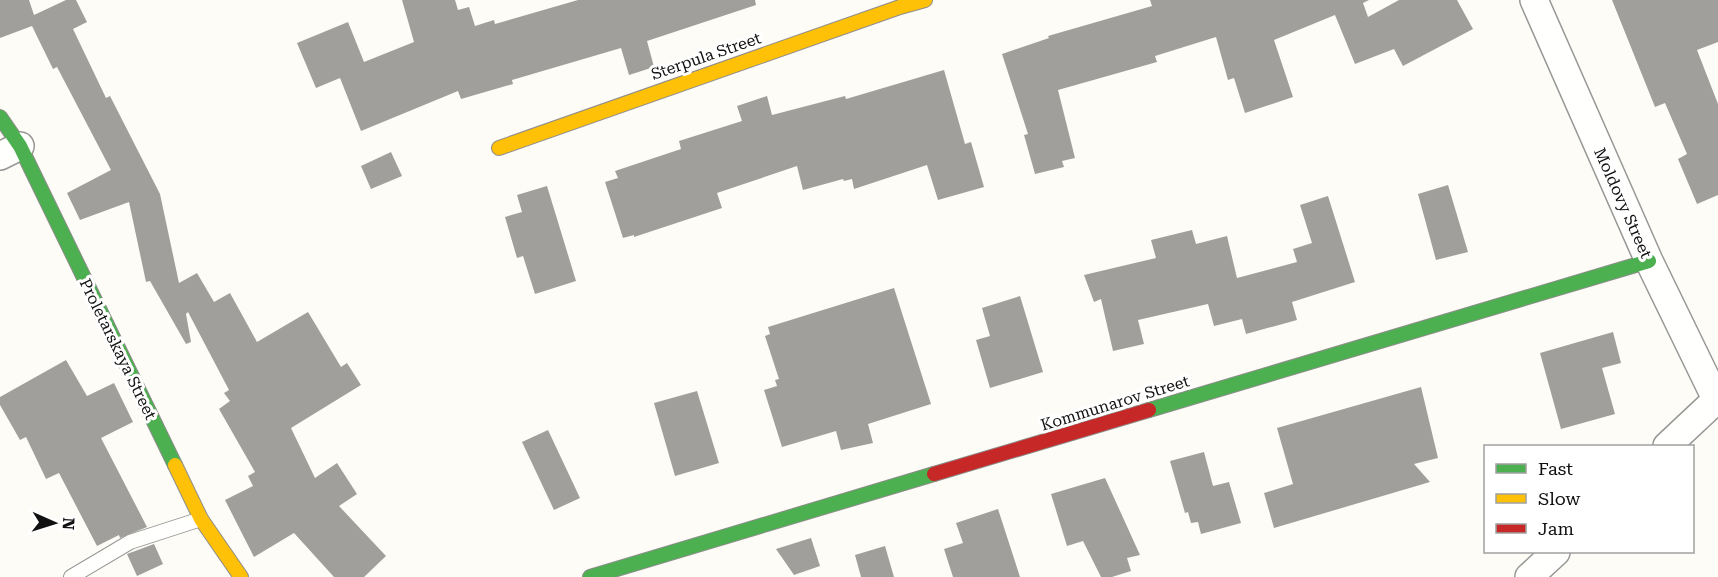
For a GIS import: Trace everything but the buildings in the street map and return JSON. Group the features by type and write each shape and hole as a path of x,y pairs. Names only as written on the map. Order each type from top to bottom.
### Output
{"street":[{"name":"Sterpula Street","path":"499,148 667,87 925,0"},
{"name":"Moldovy Street","path":"1534,0 1649,261 1717,402"},
{"name":"Proletarskaya Street","path":"0,117 10,151 201,519 242,577"},
{"name":"Kommunarov Street","path":"590,577 1649,261"},
{"path":"1669,445 1717,402"},
{"path":"1529,577 1555,553"}],"lane":[{"path":"71,577 130,542 201,519"}],"traffic: fast":[{"path":"0,117 20,146 175,465"},
{"path":"1149,410 1649,261"},
{"path":"590,577 934,474"}],"traffic: slow":[{"path":"499,148 925,0"},
{"path":"175,465 201,519 241,577"}],"traffic: jam":[{"path":"934,474 1149,410"}]}
